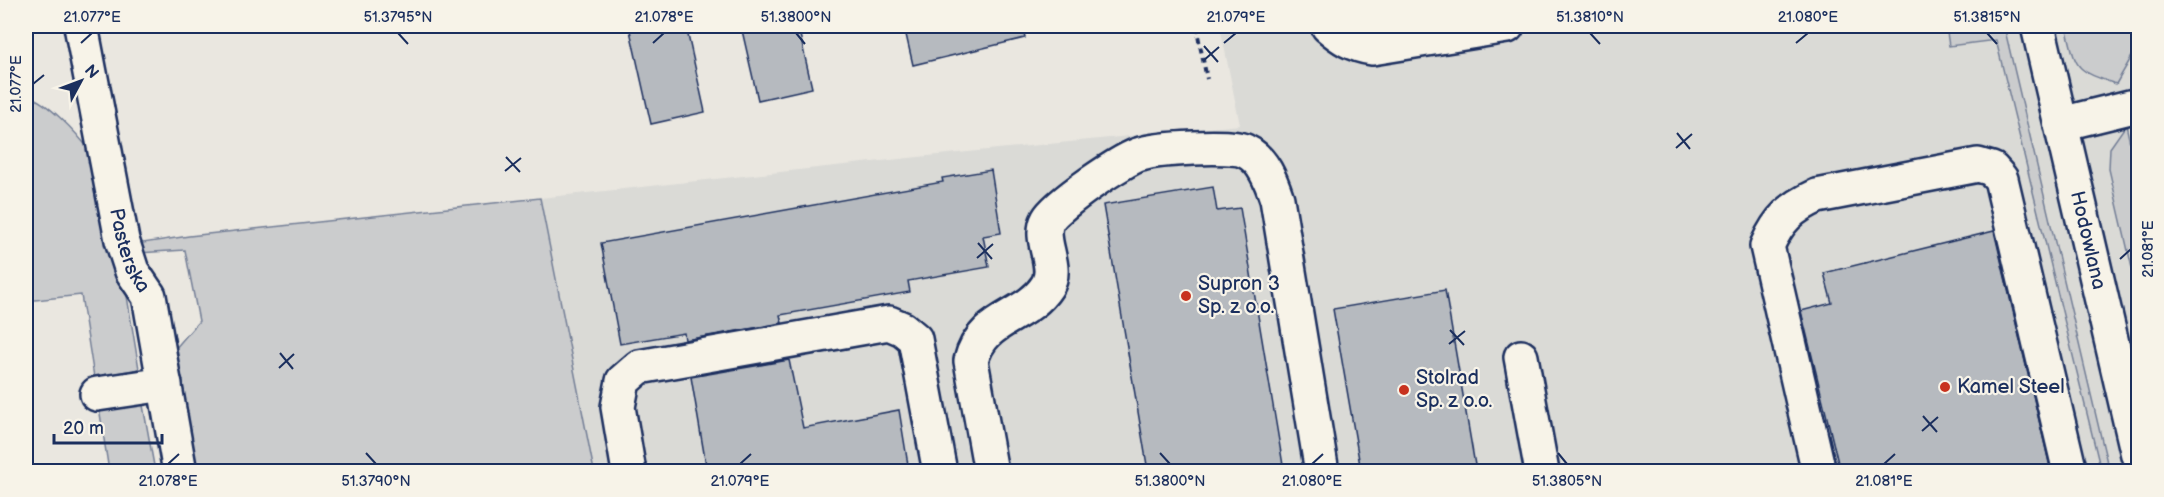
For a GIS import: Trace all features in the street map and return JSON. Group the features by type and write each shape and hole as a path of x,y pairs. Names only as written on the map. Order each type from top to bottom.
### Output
{"street":[{"name":"Pasterska","path":"81,26 122,240 132,272 149,296 180,471"},
{"path":"1328,26 1342,39 1359,46 1372,48 1506,26"},
{"name":"Hodowlana","path":"2038,26 2061,124 2128,367 2139,455"},
{"path":"2061,124 2139,105"},
{"path":"992,471 971,361 975,345 987,332 1029,304 1048,285 1051,273 1045,232 1048,220 1066,203 1123,161 1141,154 1223,146 1244,150 1255,158 1265,171 1276,199 1322,471"},
{"path":"1819,471 1767,246 1774,230 1787,214 1801,203 1817,196 1978,165 1992,169 2001,179 2070,471"},
{"path":"629,471 618,407 623,381 639,367 889,323 903,329 915,339 940,471"},
{"path":"1521,357 1542,471"},
{"path":"97,394 165,384"}],"path":[{"path":"1196,26 1207,79"}],"shaded area":[{"path":"1220,26 2138,26 2138,471 232,471 189,236 918,157 1240,125"},
{"path":"1946,26 2004,26 2109,471 2101,471 1996,40 1949,46"},
{"path":"2066,26 2138,26 2138,46 2116,84 2091,75 2079,66 2072,51"},
{"path":"26,95 52,111 70,127 90,151 124,278 139,369 94,377 81,295 26,301"},
{"path":"2126,125 2138,178 2138,294 2109,169 2110,148"},
{"path":"540,198 594,471 197,471 175,349 199,321 185,250 138,253 136,244 189,236"},
{"path":"142,400 155,471 109,471 99,407"}],"building":[{"path":"629,26 686,26 705,112 651,124"},
{"path":"741,26 798,26 812,88 758,100"},
{"path":"904,26 1023,26 1025,38 913,65"},
{"path":"991,170 1001,233 983,236 989,267 908,281 910,292 780,315 782,323 685,340 684,333 620,344 601,243 943,182 942,178"},
{"name":"Supron 3 Sp. z o.o.","path":"1213,187 1217,211 1240,208 1284,471 1148,471 1103,205"},
{"name":"Kamel Steel","path":"1994,231 2051,471 1840,471 1801,311 1832,303 1824,273"},
{"name":"Stolrad Sp. z o.o.","path":"1445,290 1476,471 1361,471 1333,309"},
{"path":"789,360 803,428 899,410 909,471 707,471 691,377"}],"place":[{"name":"Supron 3 Sp. z o.o.","path":"1186,296"},
{"name":"Kamel Steel","path":"1945,387"},
{"name":"Stolrad Sp. z o.o.","path":"1404,390"}]}
